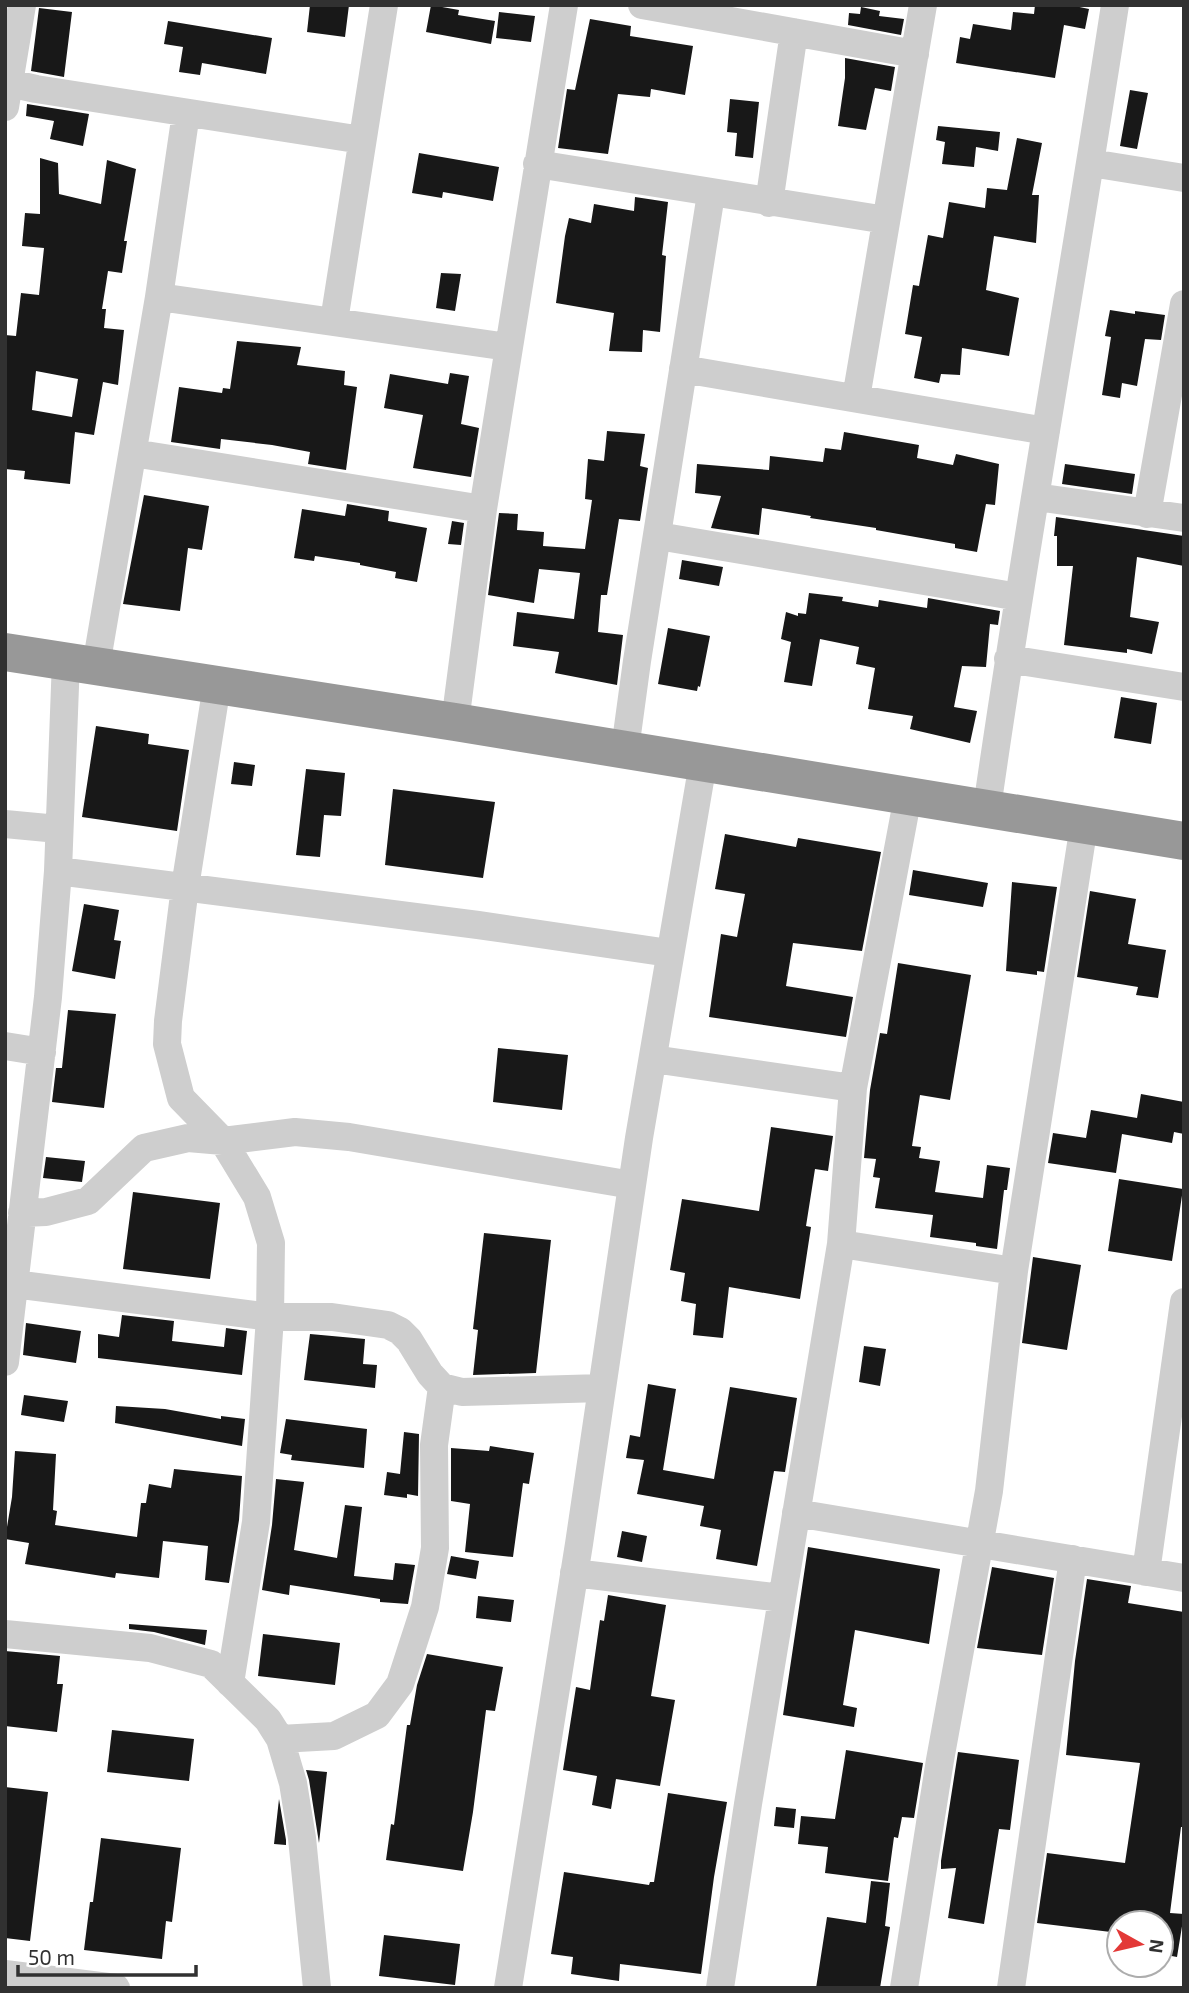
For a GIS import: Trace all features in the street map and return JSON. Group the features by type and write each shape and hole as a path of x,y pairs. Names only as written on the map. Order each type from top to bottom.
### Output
{"highway":[{"path":"5,652 625,749 1184,841"}],"street":[{"path":"22,5 6,91 186,113 362,140"},
{"path":"334,321 384,5"},
{"path":"455,722 483,509 564,5"},
{"path":"642,5 915,54"},
{"path":"856,398 923,5"},
{"path":"987,808 1008,659 1115,5"},
{"path":"769,202 794,32"},
{"path":"5,1362 12,1277 42,1052 58,871 58,830 81,663 133,453 186,113"},
{"path":"1091,163 1184,178"},
{"path":"537,164 886,220"},
{"path":"625,749 711,194"},
{"path":"159,297 509,347"},
{"path":"1147,514 1184,304"},
{"path":"683,369 1046,431"},
{"path":"133,453 483,509"},
{"path":"1036,497 1184,519"},
{"path":"658,536 1019,597"},
{"path":"1008,659 1184,687"},
{"path":"217,685 185,887 167,1044 181,1098 223,1141 257,1197 271,1243 270,1317 256,1522 230,1683"},
{"path":"508,1988 632,1185 703,763"},
{"path":"720,1988 841,1244 853,1088 908,796"},
{"path":"5,824 58,830"},
{"path":"904,1988 940,1760 989,1492 1014,1271 1084,825"},
{"path":"58,871 669,953"},
{"path":"5,1046 42,1052"},
{"path":"653,1059 853,1088"},
{"path":"22,1213 46,1212 88,1201 144,1148 188,1138 223,1141 295,1132 349,1137 632,1185"},
{"path":"841,1244 1014,1271"},
{"path":"12,1277 270,1317 332,1317 388,1325 409,1340 430,1374 442,1387 462,1392 602,1388"},
{"path":"1146,1572 1184,1302"},
{"path":"280,1739 334,1736 377,1715 400,1684 425,1607 435,1548 434,1445 442,1387"},
{"path":"796,1513 1184,1578"},
{"path":"1011,1988 1073,1559"},
{"path":"574,1573 782,1598"},
{"path":"5,1634 150,1648 211,1664 268,1720 280,1739 293,1783 302,1838 317,1988"},
{"path":"5,1974 51,1984 116,1988"}],"building":[{"path":"310,5 349,5 345,37 307,32"},
{"path":"431,5 459,10 458,15 495,21 491,44 426,32"},
{"path":"1035,5 1070,5 1089,9 1085,29 1064,25 1055,78 956,63 960,37 970,39 973,24 1011,30 1013,12 1034,14"},
{"path":"861,7 880,11 879,16 904,19 901,35 848,25 849,13 860,14"},
{"path":"39,8 72,12 64,77 31,71"},
{"path":"499,12 535,16 531,42 496,38"},
{"path":"590,19 631,26 630,36 693,46 685,95 651,89 650,97 618,94 608,154 558,148 567,89 575,90"},
{"path":"168,21 272,38 266,74 202,63 200,75 179,72 183,47 164,44"},
{"path":"845,58 895,67 891,91 875,88 866,130 838,126"},
{"path":"1130,90 1148,93 1137,149 1120,146"},
{"path":"730,99 759,102 753,158 735,156 737,133 727,132"},
{"path":"27,104 89,114 83,146 50,139 54,121 26,116"},
{"path":"938,126 1000,132 998,151 976,147 974,167 942,164 945,142 936,140"},
{"path":"1017,138 1042,143 1032,195 1039,195 1036,243 994,236 986,290 1019,298 1009,356 962,348 960,375 941,374 939,383 914,378 922,337 905,334 913,285 919,286 928,235 943,238 949,202 985,208 987,188 1007,190"},
{"path":"419,153 499,167 493,201 443,192 442,198 412,193"},
{"path":"40,158 58,163 59,194 101,204 107,160 136,169 124,241 127,241 122,273 108,271 102,309 106,309 104,328 124,330 118,385 103,382 94,435 75,432 70,484 24,479 25,471 5,469 5,335 16,336 21,293 39,295 44,248 22,246 25,213 40,214","holes":["36,371 78,379 72,417 32,410"]},
{"path":"635,197 668,202 662,255 666,256 660,332 643,330 642,352 609,351 614,313 556,303 565,236 569,218 591,223 594,204 634,211"},
{"path":"441,273 461,274 455,311 436,308"},
{"path":"1110,310 1165,315 1161,340 1145,339 1137,386 1122,383 1120,398 1102,395 1111,337 1105,336"},
{"path":"237,341 301,347 297,365 345,371 344,385 357,387 346,470 308,464 310,452 272,445 221,439 220,449 171,442 179,387 222,393 223,388 230,389"},
{"path":"450,373 469,376 461,424 479,428 471,477 413,468 423,415 384,408 390,374 448,384"},
{"path":"607,431 645,434 640,466 648,468 640,521 619,519 607,595 601,595 598,632 623,635 617,685 555,673 559,652 513,646 517,612 574,619 580,573 539,569 534,603 488,595 499,513 518,514 517,530 544,532 543,546 585,549 592,500 585,499 588,459 604,461"},
{"path":"844,432 919,445 917,458 953,465 956,454 999,464 995,505 986,504 977,552 955,548 955,544 762,508 759,535 711,528 721,496 695,493 697,464 769,470 770,456 823,462 825,448 841,450"},
{"path":"1065,464 1135,474 1132,494 1062,484"},
{"path":"144,495 209,506 202,550 188,548 180,611 123,604"},
{"path":"347,504 389,511 388,521 427,528 417,582 395,578 396,572 360,563 315,556 314,561 294,558 302,509 345,516"},
{"path":"1056,517 1184,536 1184,566 1137,557 1130,617 1159,622 1152,654 1127,649 1127,653 1064,645 1073,566 1057,566 1057,536 1054,536"},
{"path":"452,521 464,523 461,545 448,544"},
{"path":"682,560 723,567 719,586 679,579"},
{"path":"809,593 843,597 842,601 878,607 879,600 927,608 928,598 1000,611 998,625 990,624 986,667 962,666 954,707 977,711 970,743 910,729 913,716 868,709 875,668 856,664 859,647 820,639 812,686 784,682 791,642 781,639 786,612 798,616 798,613 806,614"},
{"path":"668,628 710,636 697,691 658,684"},
{"path":"1121,697 1157,703 1151,744 1114,738"},
{"path":"96,726 149,734 148,744 189,750 177,831 82,817"},
{"path":"234,762 255,765 252,786 231,784"},
{"path":"306,769 345,773 341,816 324,815 320,857 296,855"},
{"path":"393,789 495,802 483,878 385,865"},
{"path":"725,834 796,847 798,838 881,852 862,951 793,943 786,986 853,997 846,1037 709,1017 721,934 737,937 745,894 715,889"},
{"path":"913,870 988,883 983,907 909,895"},
{"path":"1012,882 1057,887 1044,972 1037,971 1037,975 1006,971"},
{"path":"1090,891 1136,899 1128,944 1166,950 1158,998 1136,995 1138,987 1077,977"},
{"path":"84,904 119,910 114,940 121,941 115,979 72,971"},
{"path":"898,963 971,975 950,1100 920,1095 912,1146 921,1147 919,1158 940,1161 935,1192 983,1198 987,1165 1010,1168 1007,1190 1004,1190 997,1249 976,1246 976,1243 930,1237 933,1215 875,1208 880,1178 873,1177 876,1159 864,1158 870,1090 880,1033 887,1034"},
{"path":"68,1010 116,1014 104,1108 52,1102 56,1068 62,1068"},
{"path":"498,1048 568,1055 562,1110 493,1102"},
{"path":"1141,1094 1184,1102 1184,1134 1174,1132 1172,1143 1122,1134 1116,1173 1048,1163 1053,1133 1086,1138 1091,1110 1137,1118"},
{"path":"771,1127 833,1136 828,1171 815,1169 806,1226 811,1227 800,1299 729,1287 723,1338 693,1335 696,1304 681,1301 685,1273 670,1270 682,1199 759,1211"},
{"path":"46,1157 85,1161 82,1182 43,1178"},
{"path":"1119,1179 1183,1189 1172,1261 1108,1251"},
{"path":"133,1192 220,1203 210,1279 123,1269"},
{"path":"484,1233 551,1240 536,1373 473,1375 478,1330 473,1329"},
{"path":"1033,1257 1081,1265 1067,1350 1022,1343"},
{"path":"122,1315 174,1321 172,1341 224,1347 226,1328 247,1331 242,1375 98,1358 98,1334 119,1337"},
{"path":"26,1323 81,1331 76,1363 23,1355"},
{"path":"310,1334 365,1339 363,1364 377,1365 375,1388 304,1380"},
{"path":"864,1346 886,1349 880,1386 859,1382"},
{"path":"648,1384 676,1389 663,1470 714,1479 730,1387 797,1398 785,1472 774,1471 757,1566 716,1559 721,1530 700,1526 704,1506 637,1494 644,1460 626,1458 630,1435 640,1437"},
{"path":"24,1395 68,1401 64,1422 21,1415"},
{"path":"116,1406 165,1409 221,1419 221,1416 245,1419 242,1446 115,1423"},
{"path":"286,1419 367,1429 364,1468 291,1460 292,1455 280,1453"},
{"path":"404,1432 419,1434 418,1496 407,1494 407,1498 384,1495 387,1472 400,1474"},
{"path":"490,1446 534,1453 529,1484 523,1483 513,1557 465,1552 470,1504 451,1501 451,1448 489,1451"},
{"path":"15,1451 56,1454 53,1510 57,1511 55,1525 137,1537 141,1503 146,1503 149,1484 171,1488 174,1469 242,1476 239,1520 229,1583 205,1580 208,1546 163,1541 159,1578 116,1573 115,1578 25,1564 29,1543 5,1539 12,1497"},
{"path":"276,1479 304,1482 294,1550 337,1558 345,1505 362,1507 354,1576 393,1580 395,1563 415,1565 408,1604 380,1602 380,1599 290,1585 289,1595 262,1590"},
{"path":"622,1531 647,1536 642,1562 617,1557"},
{"path":"808,1547 940,1569 929,1644 855,1630 843,1705 857,1708 854,1727 783,1715"},
{"path":"451,1556 479,1561 476,1579 447,1574"},
{"path":"992,1567 1054,1578 1042,1655 977,1648"},
{"path":"1087,1579 1131,1586 1128,1603 1184,1612 1184,1827 1181,1827 1171,1909 1105,1909 1105,1931 1037,1923 1047,1853 1125,1863 1140,1763 1066,1755 1075,1661"},
{"path":"608,1595 666,1605 651,1696 675,1700 660,1786 616,1779 611,1809 592,1805 597,1776 563,1770 576,1687 590,1690 600,1620 604,1621"},
{"path":"478,1596 514,1600 511,1622 476,1618"},
{"path":"129,1624 207,1630 205,1645 154,1632 129,1629"},
{"path":"263,1634 340,1643 335,1685 258,1676"},
{"path":"5,1651 60,1656 57,1684 63,1684 57,1732 5,1726"},
{"path":"427,1654 503,1667 495,1711 486,1710 463,1871 386,1860 391,1824 394,1825 407,1725 410,1725 417,1685"},
{"path":"112,1730 194,1739 189,1781 107,1772"},
{"path":"846,1750 923,1763 914,1818 902,1817 898,1838 894,1837 888,1881 825,1873 828,1847 798,1844 801,1816 835,1819"},
{"path":"958,1752 1019,1760 1010,1830 999,1829 984,1924 948,1918 956,1868 941,1869 941,1861"},
{"path":"306,1770 327,1772 319,1843 309,1780"},
{"path":"5,1787 48,1792 30,1941 5,1938"},
{"path":"668,1793 727,1802 701,1974 620,1964 619,1981 571,1974 573,1957 551,1954 564,1872 649,1885 654,1882"},
{"path":"279,1799 286,1840 286,1845 274,1844"},
{"path":"776,1807 796,1809 794,1828 774,1826"},
{"path":"101,1838 181,1848 172,1922 166,1921 162,1959 84,1950"},
{"path":"871,1881 890,1883 885,1926 890,1927 880,1988 816,1988 827,1917 866,1923"},
{"path":"1175,1913 1184,1914 1175,1957"},
{"path":"384,1935 460,1944 455,1985 379,1976"}]}
